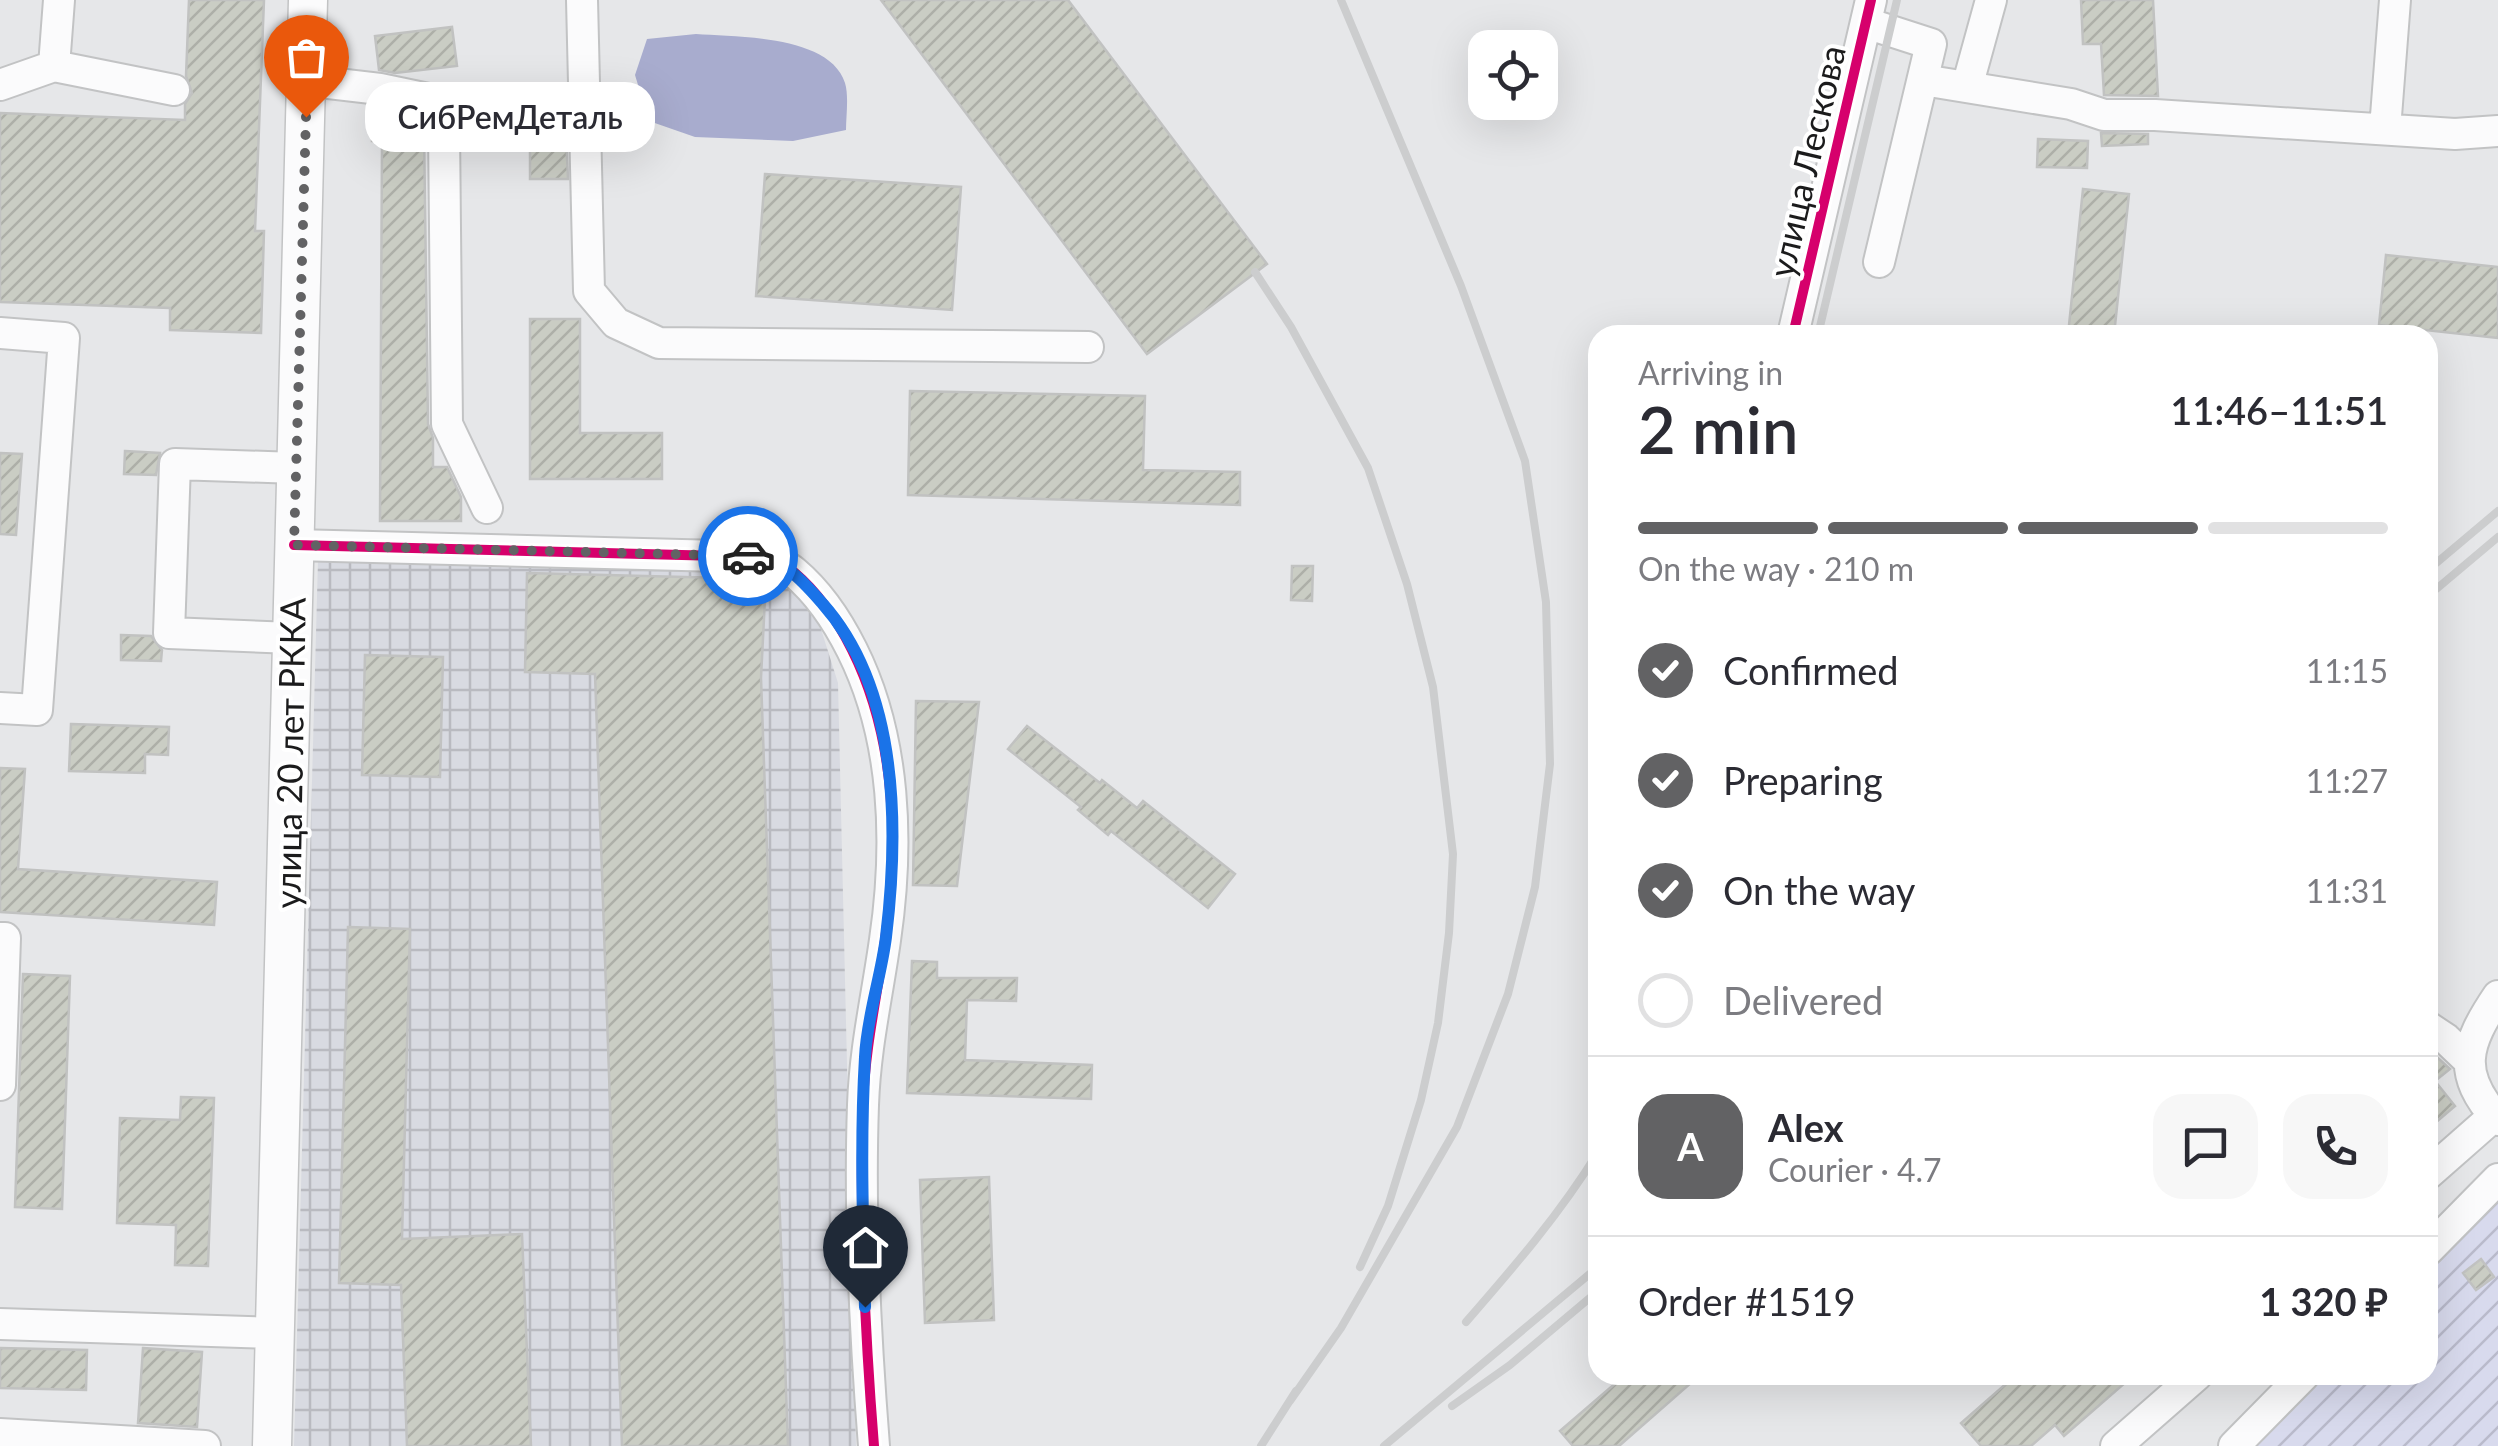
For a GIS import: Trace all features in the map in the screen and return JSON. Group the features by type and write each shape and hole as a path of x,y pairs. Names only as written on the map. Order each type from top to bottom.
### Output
{"main road":[{"name":"улица 20 лет РККА","path":"272,1446 308,0"}],"street":[{"path":"54,66 58,0"},
{"path":"582,0 590,290 616,324 659,343 1088,347"},
{"path":"1967,87 1991,0"},
{"path":"2385,130 2394,0"},
{"path":"1868,11 1931,44 1879,262"},
{"name":"улица Лескова","path":"1795,325 1868,11"},
{"path":"0,85 54,66 174,90"},
{"path":"303,80 433,100 444,130 448,424 487,508"},
{"path":"1923,80 2071,104 2104,115 2455,134 2498,131"},
{"path":"0,333 64,338 37,710 0,708"},
{"path":"292,638 169,633 175,464 296,468"},
{"path":"294,545 760,556 792,570 837,620 870,685 887,760 892,848 886,937 865,1051 861,1160 866,1344 874,1446"},
{"path":"0,938 5,938 0,1085"},
{"path":"2466,1059 2479,1024 2498,996"},
{"path":"2438,1034 2466,1059 2475,1090 2496,1118 2438,1166"},
{"path":"2438,1240 2498,1179"},
{"path":"0,1324 274,1333"},
{"path":"2116,1446 2186,1385"},
{"path":"2234,1446 2294,1385"},
{"path":"0,1434 204,1446"}],"shaded area":[{"path":"318,560 752,566 781,574 815,610 838,683 856,1446 294,1446"},
{"path":"2498,1195 2498,1446 2244,1446 2306,1385 2438,1385 2438,1255"}],"water":[{"path":"696,34 780,42 821,56 836,67 845,83 846,130 793,141 695,137 649,121 635,75 647,39"}],"building":[{"path":"189,0 264,0 255,231 264,231 261,333 170,330 170,308 0,302 0,113 185,120 185,104 192,93 186,76"},
{"path":"881,0 1068,0 1267,264 1147,354"},
{"path":"2081,0 2153,0 2158,96 2104,95 2101,44 2083,44"},
{"path":"452,27 457,66 395,73 379,70 375,36"},
{"path":"372,112 419,116 424,129 428,424 433,438 433,467 447,467 461,497 461,521 380,521 382,141 372,141"},
{"path":"530,133 566,133 568,179 530,179"},
{"path":"2101,133 2148,134 2148,144 2102,146"},
{"path":"2038,139 2088,141 2087,168 2037,167"},
{"path":"765,174 961,187 952,310 756,296"},
{"path":"2083,189 2129,194 2115,325 2069,325"},
{"path":"2386,255 2498,267 2498,338 2438,331 2438,325 2379,325"},
{"path":"530,319 580,319 580,433 662,433 662,479 530,479"},
{"path":"910,391 1145,396 1143,470 1240,472 1240,505 908,495"},
{"path":"125,451 160,453 156,475 124,474"},
{"path":"0,453 22,454 16,535 0,534"},
{"path":"1292,566 1313,566 1312,601 1291,600"},
{"path":"527,573 766,579 761,678 788,1446 622,1446 595,674 525,672"},
{"path":"121,635 151,636 162,650 161,661 121,660"},
{"path":"365,655 443,657 440,777 362,775"},
{"path":"916,701 979,702 957,886 913,885"},
{"path":"71,724 169,727 168,755 145,754 145,773 69,771"},
{"path":"1027,726 1137,808 1143,801 1235,874 1208,908 1111,831 1108,835 1078,810 1081,807 1008,749"},
{"path":"0,768 25,769 18,869 217,882 214,925 0,912"},
{"path":"348,927 410,929 402,1239 522,1234 531,1446 407,1446 401,1285 339,1283"},
{"path":"912,961 937,962 937,978 1017,978 1016,1001 967,1000 965,1060 1092,1065 1091,1099 907,1093"},
{"path":"23,974 70,976 62,1209 15,1207"},
{"path":"2438,1058 2450,1069 2438,1079"},
{"path":"2438,1085 2455,1106 2438,1120"},
{"path":"181,1097 214,1098 208,1266 175,1265 176,1225 117,1223 120,1118 180,1120"},
{"path":"989,1177 994,1320 925,1323 920,1180"},
{"path":"2481,1259 2494,1277 2476,1290 2463,1273"},
{"path":"0,1348 87,1350 86,1390 0,1388"},
{"path":"143,1348 202,1352 197,1427 138,1423"},
{"path":"1613,1385 1689,1385 1619,1446 1573,1446 1560,1431"},
{"path":"2005,1385 2123,1385 2064,1436 2055,1425 2031,1446 1981,1446 1961,1423"}],"railway":[{"path":"1290,1401 1341,1328 1457,1127 1508,994 1535,887 1550,764 1546,602 1525,461 1461,286 1341,0"},
{"path":"1820,325 1897,0"},
{"path":"1255,272 1291,327 1368,468 1407,584 1433,687 1453,854 1449,933 1438,1023 1421,1100 1388,1206 1360,1267"},
{"path":"2438,562 2498,511"},
{"path":"2438,588 2498,537"},
{"path":"1466,1322 1552,1219 1588,1167"},
{"path":"1384,1446 1588,1275"},
{"path":"1452,1406 1510,1365 1588,1299"},
{"path":"1261,1446 1296,1391"}],"cycle path":[{"path":"1795,325 1871,0"},
{"path":"294,545 759,557 794,572 834,619 867,684 878,719 892,829 889,904 863,1105 864,1276 874,1446"}],"way so far":[{"path":"306,117 294,545 748,556"}],"place":[{"name":"СибРемДеталь","path":"306,117"}],"route":[{"path":"748,556 760,556 792,570 837,620 870,685 887,760 892,848 886,937 865,1051 861,1160 865,1307"}]}
